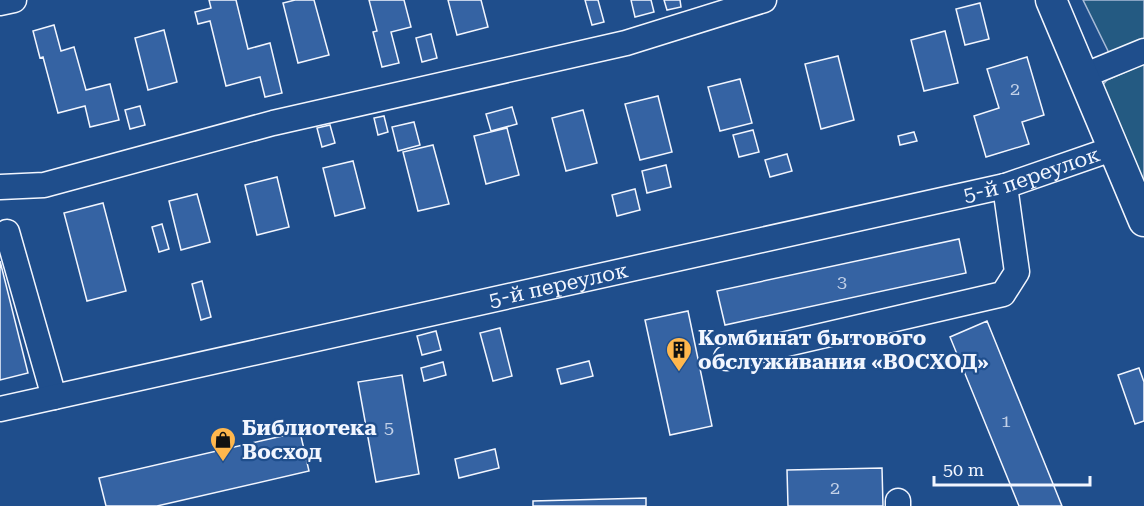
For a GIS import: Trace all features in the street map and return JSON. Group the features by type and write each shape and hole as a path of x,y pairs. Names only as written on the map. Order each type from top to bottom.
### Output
{"main road":[{"path":"1051,0 1144,221"}],"street":[{"path":"0,3 14,0"},
{"path":"0,187 45,185 273,123 626,43 764,0"},
{"path":"1083,76 1144,51"},
{"name":"5-й переулок","path":"0,409 1005,186 1113,149"},
{"path":"726,358 1003,294 1017,272 1005,186"},
{"path":"7,232 54,397"}],"shaded area":[{"path":"1083,0 1144,0 1144,46 1112,59"},
{"path":"1144,64 1144,181 1133,176 1101,87 1107,80"}],"building":[{"path":"209,0 236,0 248,49 270,43 282,93 265,97 260,77 226,86 210,21 198,24 195,12 211,8"},
{"path":"295,0 314,0 329,55 298,63 283,3"},
{"path":"369,0 404,0 411,27 391,32 399,63 382,67 373,32 377,31"},
{"path":"448,0 481,0 488,27 457,35"},
{"path":"585,0 598,0 604,22 592,25"},
{"path":"631,0 651,0 654,12 635,17"},
{"path":"664,0 680,0 681,7 667,10"},
{"path":"980,3 989,39 965,45 956,9"},
{"path":"54,25 61,51 74,47 86,90 110,84 119,120 90,127 85,106 58,113 43,57 40,58 33,31"},
{"path":"164,30 177,82 148,90 135,38"},
{"path":"945,31 958,83 924,91 911,40"},
{"path":"431,34 437,58 422,62 416,38"},
{"path":"838,56 854,120 821,129 805,64"},
{"path":"1027,57 1044,115 1022,122 1029,144 986,157 974,116 999,108 987,69"},
{"path":"740,79 752,123 720,131 708,87"},
{"path":"658,96 672,152 640,160 625,104"},
{"path":"140,106 145,125 130,129 125,110"},
{"path":"512,107 517,124 491,131 486,114"},
{"path":"583,110 597,163 566,171 552,118"},
{"path":"384,116 388,132 378,135 374,118"},
{"path":"414,122 420,145 398,151 392,127"},
{"path":"330,125 335,143 322,147 317,128"},
{"path":"507,128 519,175 486,184 474,136"},
{"path":"753,130 759,152 739,157 733,135"},
{"path":"914,132 917,141 900,145 898,136"},
{"path":"433,145 449,204 418,211 403,152"},
{"path":"787,154 792,171 770,177 765,160"},
{"path":"353,161 365,208 335,216 323,168"},
{"path":"666,165 671,187 647,193 642,171"},
{"path":"277,177 289,227 257,235 245,185"},
{"path":"635,189 640,210 617,216 612,195"},
{"path":"197,194 210,242 181,250 169,201"},
{"path":"103,203 126,291 87,301 64,213"},
{"path":"162,224 169,249 159,252 152,227"},
{"path":"959,239 966,273 725,325 717,291"},
{"path":"0,261 28,373 0,380"},
{"path":"202,281 211,317 201,320 192,284"},
{"name":"Комбинат бытового обслуживания «ВОСХОД»","path":"688,311 712,426 670,435 645,320"},
{"path":"987,321 1062,506 1019,506 950,337"},
{"path":"500,328 512,376 493,381 480,333"},
{"path":"436,331 441,350 422,355 417,336"},
{"path":"589,361 593,376 561,384 557,369"},
{"path":"443,362 446,375 424,381 421,368"},
{"path":"1139,368 1144,382 1144,421 1135,424 1118,375"},
{"path":"402,375 419,474 376,482 358,382"},
{"path":"300,432 309,471 157,506 106,506 99,478"},
{"path":"495,449 499,468 459,478 455,459"},
{"path":"882,468 883,506 788,506 787,470"},
{"path":"646,498 646,506 533,506 533,501"}],"place":[{"name":"Комбинат бытового обслуживания «ВОСХОД»","path":"679,373"},
{"name":"Библиотека Восход","path":"223,463"}]}
